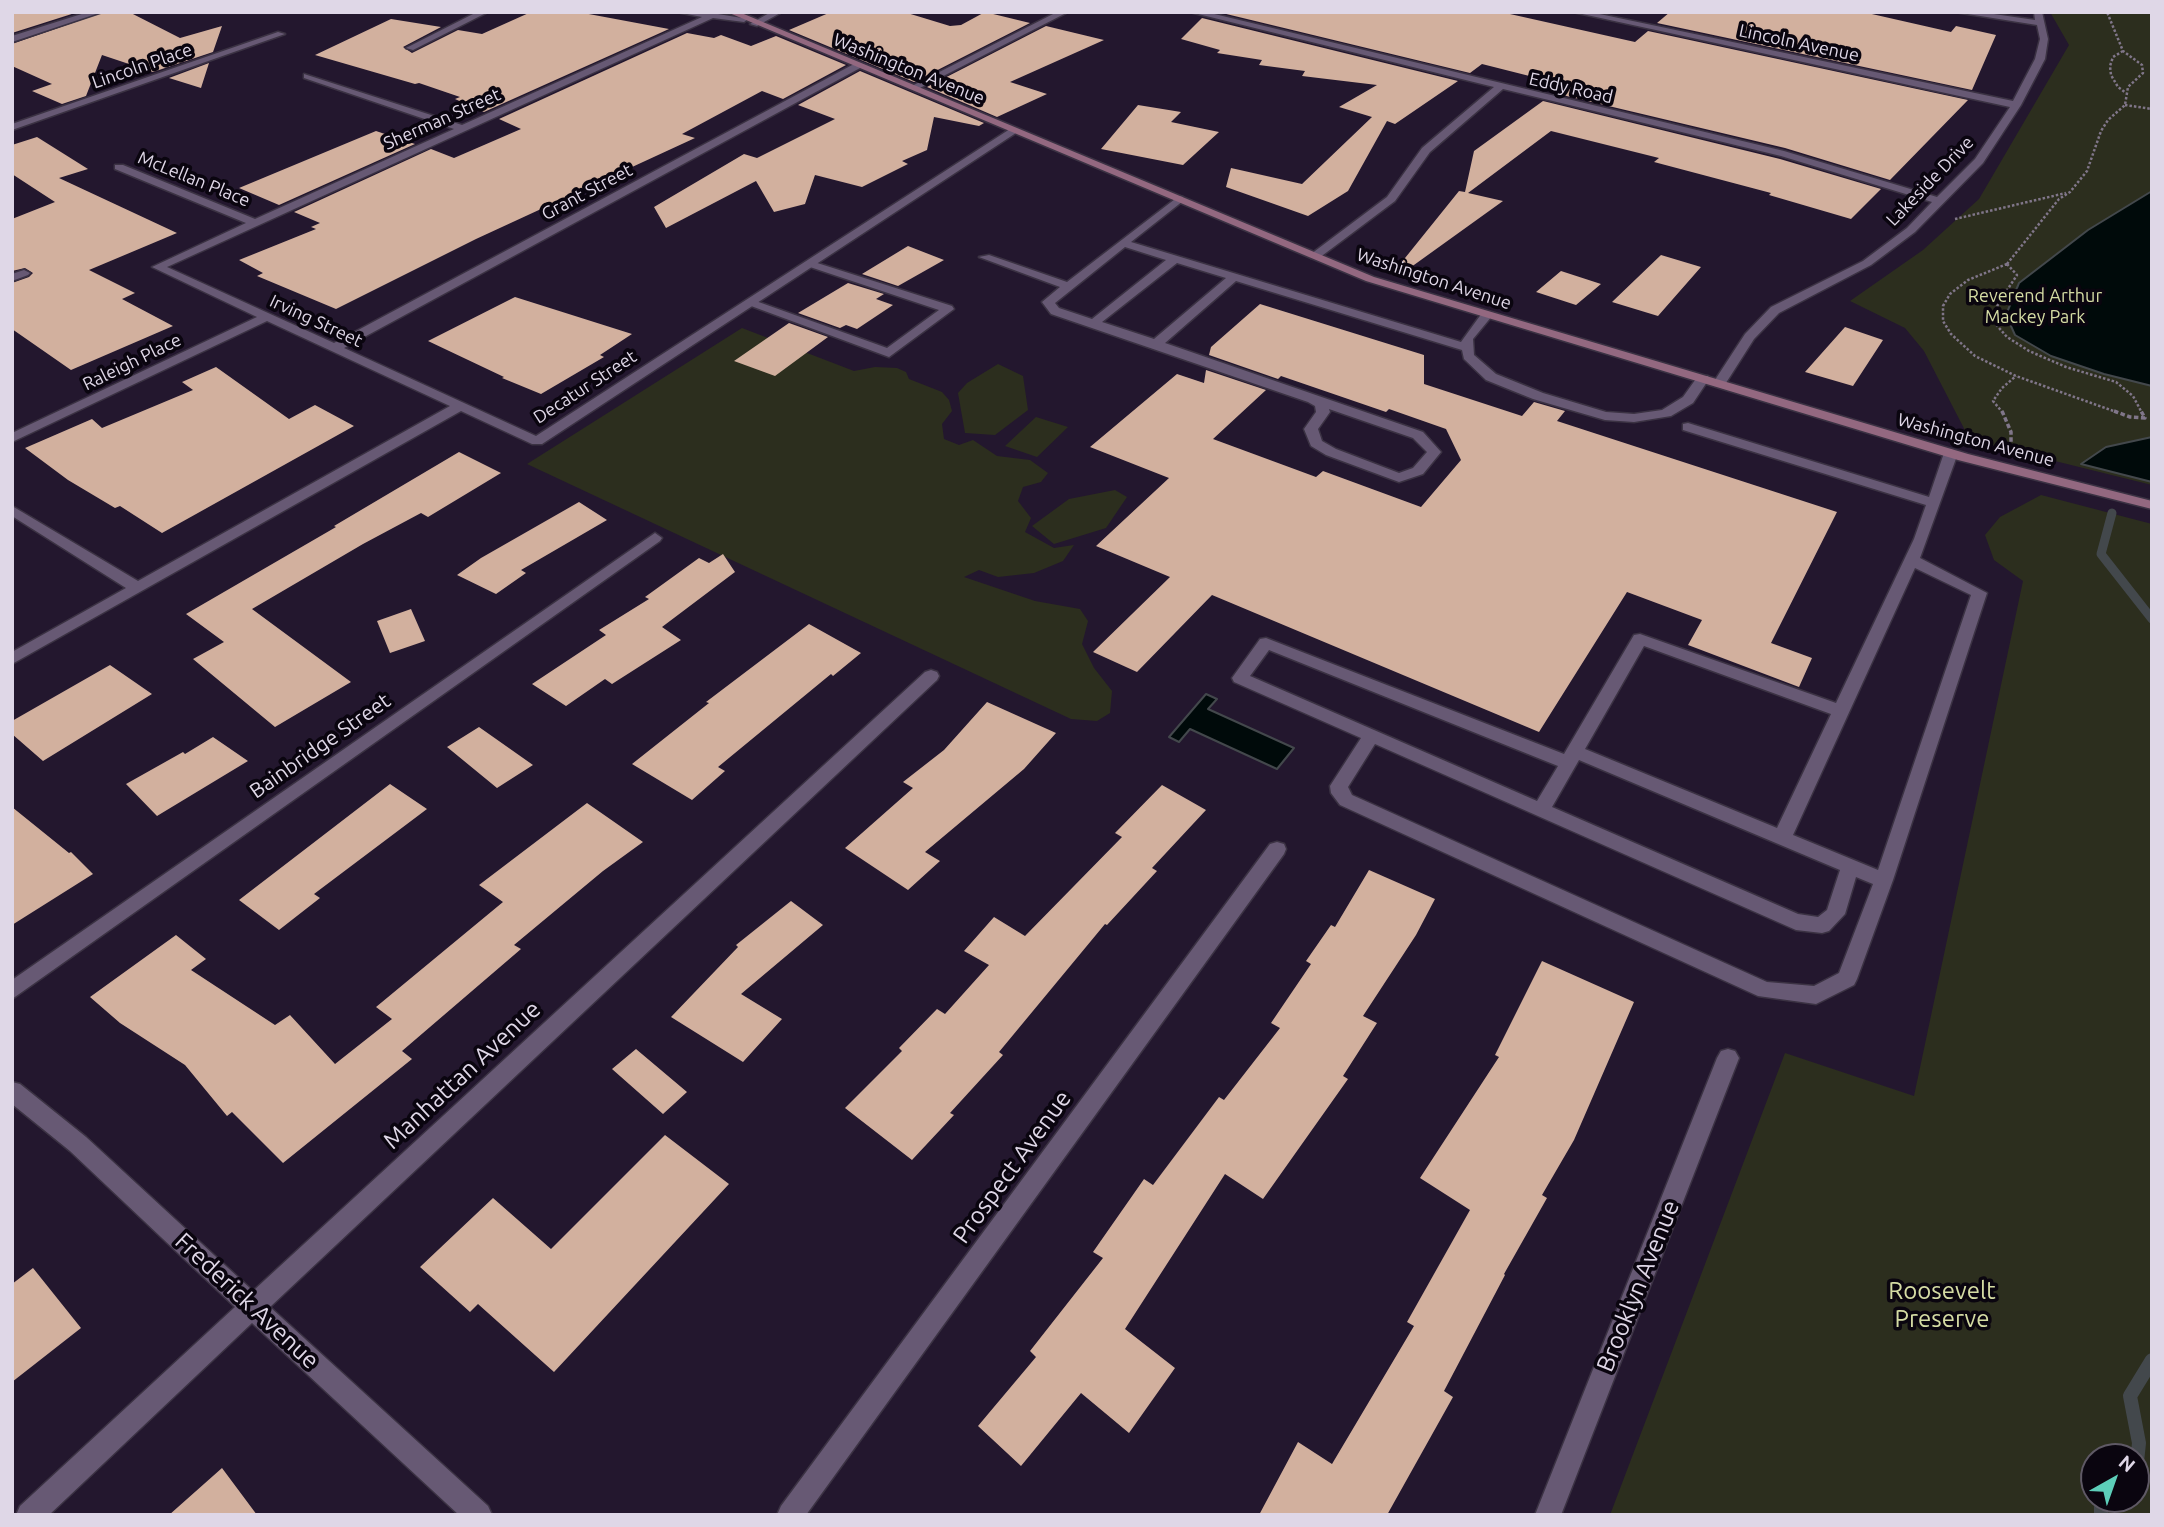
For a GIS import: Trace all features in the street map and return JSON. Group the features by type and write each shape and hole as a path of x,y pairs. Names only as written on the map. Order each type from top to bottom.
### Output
{"street":[{"path":"12,39 98,12"},
{"path":"410,48 484,12"},
{"path":"681,12 711,16"},
{"name":"Washington Avenue","path":"731,12 1370,279 1486,316 1951,453 2152,505"},
{"path":"749,21 778,12"},
{"path":"913,88 1065,12"},
{"name":"Eddy Road","path":"1194,12 1784,154 1939,201"},
{"name":"Lincoln Avenue","path":"1577,12 2016,105"},
{"path":"1959,12 2039,18"},
{"name":"Sherman Street","path":"158,267 711,16 749,21"},
{"name":"Lakeside Drive","path":"1719,383 1749,337 1776,310 1867,263 1923,217 1979,161 2016,105 2040,60 2044,39 2039,18"},
{"name":"Lincoln Place","path":"12,127 281,34"},
{"name":"Grant Street","path":"334,348 857,66"},
{"path":"306,76 463,129"},
{"path":"1315,256 1391,199 1426,149 1500,87"},
{"name":"Decatur Street","path":"460,407 537,442 1014,131"},
{"name":"McLellan Place","path":"119,167 255,223"},
{"path":"1178,199 1048,302 1055,311 1156,344 1418,435 1434,452 1418,471 1399,478 1331,452 1316,443 1311,429 1324,412 1321,404 1313,399"},
{"path":"1122,243 1468,348"},
{"path":"985,257 1069,286"},
{"path":"1093,324 1175,259"},
{"path":"749,303 890,353 948,309 811,264"},
{"name":"Irving Street","path":"158,267 460,407"},
{"path":"1156,344 1234,277"},
{"path":"1486,316 1467,339 1468,356 1491,377 1538,396 1605,416 1634,418 1666,413 1688,400 1703,379"},
{"name":"Raleigh Place","path":"12,438 266,317"},
{"path":"12,659 460,407"},
{"path":"1688,427 1933,503"},
{"path":"1782,838 1911,560 1951,453"},
{"path":"12,510 138,588"},
{"name":"Bainbridge Street","path":"12,991 655,538"},
{"path":"1372,736 1339,786 1340,793 1346,800 1765,990 1816,995 1847,979 1884,880 1979,593 1911,560"},
{"path":"1541,810 1640,639 1840,711"},
{"path":"1850,867 1835,914 1822,925 1796,922 1240,678 1266,643 1572,757 1884,880"},
{"name":"Manhattan Avenue","path":"29,1515 931,676"},
{"name":"Prospect Avenue","path":"790,1515 1276,849"},
{"name":"Brooklyn Avenue","path":"1548,1515 1728,1058"},
{"name":"Frederick Avenue","path":"12,1091 78,1144 479,1515"}],"path":[{"path":"2107,12 2123,51 2142,68 2152,68"},
{"path":"2123,51 2113,57 2110,66 2111,75 2118,87 2126,93"},
{"path":"2007,264 2017,275 1998,304 1993,321 2007,337 2066,367 2116,382 2133,396 2146,418 2130,417 2017,376 1975,356 1951,334 1942,321 1943,306 1950,294 1968,280 2007,264 2059,199 2070,192 2087,171 2101,131 2108,120 2125,105 2126,93 2143,73 2142,68"},
{"path":"2125,105 2152,109"},
{"path":"1923,217 1961,219 2070,192"},
{"path":"2011,468 2011,432 2004,414 1993,401 2002,388 2017,376"}],"green space":[{"name":"Reverend Arthur Mackey Park","path":"2050,12 2152,12 2152,485 1970,440 1924,351 1905,328 1850,301 1923,250 1979,199 2069,45"},
{"path":"742,328 854,371 875,367 897,368 906,372 909,379 942,392 949,400 952,411 942,424 944,439 959,445 973,440 997,456 1030,460 1048,473 1041,482 1023,487 1018,501 1031,518 1025,532 1054,548 1074,545 1063,561 1034,573 998,577 979,570 964,577 1035,601 1080,609 1088,621 1082,644 1094,668 1112,691 1110,713 1097,721 1071,719 527,464"},
{"path":"998,364 1023,376 1028,410 995,435 965,433 958,393 967,383"},
{"path":"1036,417 1068,427 1037,457 1005,446"},
{"path":"1115,490 1127,497 1106,528 1054,544 1032,526 1069,499"},
{"name":"Roosevelt Preserve","path":"2041,495 2152,524 2152,1515 1610,1515 1785,1053 1914,1096 2023,581 1994,560 1985,535 2000,517"}],"shaded area":[{"path":"2152,191 2152,386 2104,374 2051,356 2015,335 2006,315 2019,283 2088,230"},
{"path":"2152,437 2152,482 2081,464 2106,447"},
{"path":"1206,694 1217,699 1208,709 1294,748 1277,769 1190,729 1179,742 1169,737"}],"building":[{"path":"12,12 78,12 12,33"},
{"path":"104,12 129,12 180,38 222,26 213,52 153,72 102,55 86,96 62,104 32,91 52,84 12,66 12,44"},
{"path":"531,12 578,12 669,29 484,112 455,99 460,97 419,83 315,55 391,19 441,27 403,47 412,53 458,30 482,34"},
{"path":"831,12 904,12 950,26 961,25 985,12 1030,23 914,82 789,30"},
{"path":"1218,12 1501,12 1635,42 1648,31 1968,100 1890,180 1785,148 1554,93 1565,85 1482,64 1470,73"},
{"path":"1670,12 1863,12 1951,32 1956,26 1996,35 1972,90 1657,23"},
{"path":"1202,18 1458,81 1395,124 1387,121 1348,191 1308,216 1226,187 1231,168 1302,184 1372,117 1339,107 1377,85 1302,76 1305,71 1259,65 1262,60 1217,53 1220,50 1181,39"},
{"path":"1046,26 1104,40 1010,82 1047,94 997,117 927,87"},
{"path":"687,33 714,38 721,35 751,46 776,36 846,65 783,99 762,91 682,134 695,138 476,239 336,309 257,276 263,273 239,260 316,229 311,227 320,223 294,212 431,149 454,158 521,129 499,119"},
{"path":"209,63 201,88 169,78"},
{"path":"860,71 984,123 979,126 934,117 927,150 902,161 908,164 862,187 815,175 805,204 774,212 756,181 666,228 654,207 744,154 757,158 835,119 798,105"},
{"path":"1543,101 1780,159 1881,189 1851,219 1769,195 1771,193 1654,162 1659,158 1551,131 1468,193 1503,201 1407,270 1401,263 1459,191 1465,192 1474,151"},
{"path":"1138,105 1181,112 1171,122 1219,132 1183,165 1101,149"},
{"path":"376,131 415,144 279,205 239,188"},
{"path":"37,137 88,169 59,178 177,233 89,270 135,293 122,299 173,326 71,370 12,329 12,283 33,273 25,268 12,271 12,219 55,202 12,174 12,145"},
{"path":"908,246 944,260 898,286 862,274"},
{"path":"1661,255 1701,267 1658,316 1612,302"},
{"path":"1561,271 1601,284 1576,305 1536,292"},
{"path":"848,283 884,294 876,299 893,305 857,329 846,325 840,328 798,313"},
{"path":"515,297 632,334 600,355 604,357 541,394 428,341"},
{"path":"1260,304 1424,355 1424,384 1522,416 1534,402 1565,411 1557,421 1837,512 1771,643 1812,658 1799,687 1688,645 1702,620 1627,592 1539,732 1212,595 1137,672 1093,652 1170,577 1096,546 1169,478 1090,447 1177,374 1204,383 1206,370 1266,390 1213,439 1316,477 1323,471 1421,507 1461,460 1446,429 1389,409 1386,412 1281,376 1278,379 1209,355 1211,347"},
{"path":"789,323 828,337 775,376 734,361"},
{"path":"1845,327 1883,340 1853,386 1805,372"},
{"path":"216,367 289,419 315,405 354,426 162,533 120,506 115,508 68,480 25,448 92,419 102,428 193,390 182,382"},
{"path":"459,452 501,473 428,517 421,513 363,544 252,609 351,682 275,727 193,659 224,642 186,614"},
{"path":"579,502 607,520 521,570 526,573 496,594 457,575 481,558"},
{"path":"723,554 735,572 662,627 681,640 612,684 605,679 566,706 532,684 606,635 599,630 649,599 645,597 699,558 709,563"},
{"path":"411,609 425,641 390,653 377,621"},
{"path":"809,624 861,653 833,676 831,674 718,767 725,771 692,800 632,764 709,703 706,702"},
{"path":"110,665 152,694 43,761 12,734 12,721"},
{"path":"987,702 1056,733 1024,769 925,852 940,861 908,890 845,848 913,788 903,782 944,750"},
{"path":"479,727 533,765 497,788 447,747"},
{"path":"213,737 248,761 157,816 126,784 183,752 185,754"},
{"path":"390,784 427,809 314,894 320,898 279,930 239,900"},
{"path":"1162,785 1206,810 1152,868 1157,871 1107,925 1105,924 999,1052 1003,1055 950,1113 954,1115 912,1160 845,1108 902,1051 899,1048 937,1009 945,1014 989,965 964,951 994,917 1025,936 1122,837 1115,833"},
{"path":"587,803 643,842 603,871 514,945 521,949 402,1051 412,1059 283,1163 232,1112 227,1116 185,1065 120,1023 90,997 176,935 206,959 191,970 275,1025 290,1015 335,1064 392,1019 376,1007 503,902 479,885"},
{"path":"12,807 71,852 93,874 12,925"},
{"path":"1369,870 1435,899 1416,935 1363,1016 1377,1023 1343,1076 1348,1079 1263,1199 1225,1174 1125,1329 1175,1368 1129,1433 1081,1393 1021,1466 978,1426 1036,1357 1030,1351 1103,1258 1093,1252 1144,1179 1153,1185 1219,1097 1224,1100 1280,1028 1271,1023 1311,964 1306,961 1331,925 1335,927"},
{"path":"791,901 823,925 741,994 782,1019 743,1062 671,1017 738,947 736,945"},
{"path":"1542,961 1634,1002 1574,1140 1542,1195 1547,1198 1504,1274 1444,1391 1453,1397 1387,1515 1259,1515 1298,1442 1332,1464 1414,1326 1407,1322 1470,1210 1420,1178 1499,1057 1495,1055"},
{"path":"636,1049 687,1092 663,1114 612,1069"},
{"path":"665,1135 729,1184 554,1372 478,1304 470,1312 420,1267 493,1198 551,1249"},
{"path":"33,1268 81,1328 12,1382 12,1284"},
{"path":"222,1468 257,1515 169,1515"}],"waterway":[{"path":"2112,513 2101,554 2152,619"},
{"path":"2139,1443 2130,1396 2152,1360"}]}
